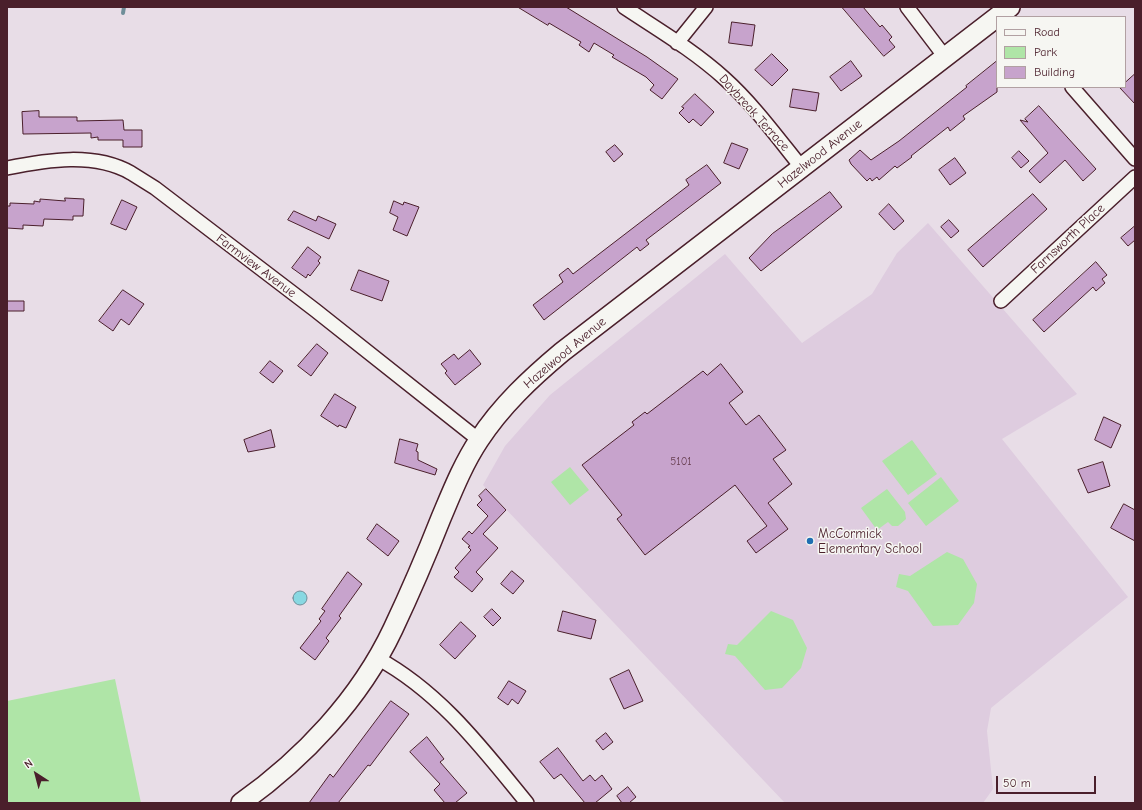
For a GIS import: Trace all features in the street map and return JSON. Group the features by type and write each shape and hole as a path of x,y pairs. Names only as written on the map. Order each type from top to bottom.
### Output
{"street":[{"name":"Daybreak Terrace","path":"624,7 703,60 738,92 802,168"},
{"path":"677,43 706,7"},
{"path":"907,7 945,57"},
{"name":"Hazelwood Avenue","path":"241,803 265,785 313,742 340,712 377,658 393,630 456,484 479,440 510,400 541,370 945,57 996,21"},
{"path":"1073,88 1135,160"},
{"name":"Farmview Avenue","path":"7,168 50,160 77,160 113,166 130,173 154,188 315,310 479,440"},
{"name":"Farnsworth Place","path":"1001,301 1135,177"},
{"path":"377,658 398,669 423,688 466,729 527,803"}],"shaded area":[{"name":"McCormick Elementary School","path":"928,223 1077,394 1002,439 1128,597 991,708 987,731 993,789 983,803 785,803 483,485 505,446 550,395 725,254 802,343 872,294 897,253"}],"green space":[{"path":"912,440 937,474 908,495 882,461"},
{"path":"570,467 589,490 570,505 551,482"},
{"path":"941,477 959,501 926,526 908,503"},
{"path":"887,489 905,512 906,519 898,526 892,526 888,522 877,530 861,508"},
{"path":"947,552 963,559 977,584 974,603 958,625 933,626 908,591 896,587 899,574 910,576"},
{"path":"771,611 793,620 807,648 801,668 782,688 765,690 735,656 725,654 728,644 737,645"},
{"path":"115,679 141,803 7,803 7,701"}],"water":[{"path":"297,591 303,591 307,595 307,601 303,605 297,605 293,601 293,595"}],"building":[{"path":"518,7 566,7 647,57 678,79 662,99 650,90 654,85 646,77 612,57 614,55 594,43 589,52 579,45 581,42"},
{"path":"842,7 863,7 880,27 882,25 892,37 889,40 895,47 884,56"},
{"path":"732,22 755,25 752,46 729,43"},
{"path":"772,54 788,70 772,86 755,70"},
{"path":"851,61 862,76 841,91 830,77"},
{"path":"996,62 997,92 963,116 965,119 950,131 948,127 911,156 912,157 897,168 895,166 879,180 877,177 872,181 870,178 867,181 851,164 849,160 860,150 871,160 899,141 967,87 966,86"},
{"path":"1135,74 1135,104 1120,88 1126,88 1126,82"},
{"path":"793,89 819,93 816,111 790,107"},
{"path":"695,94 714,112 701,126 693,119 689,123 679,113 684,108 682,107"},
{"path":"1039,106 1096,169 1083,181 1065,160 1040,183 1029,171 1048,153 1020,120 1028,122 1025,119"},
{"path":"39,111 39,117 77,117 77,121 123,120 124,130 142,130 142,147 123,147 123,140 98,140 98,137 91,138 91,133 23,134 22,112"},
{"path":"732,143 748,149 739,169 724,163"},
{"path":"615,145 623,154 614,162 606,152"},
{"path":"1019,151 1029,161 1021,168 1012,158"},
{"path":"955,158 966,173 950,185 939,170"},
{"path":"707,165 721,183 646,240 649,244 640,251 637,247 544,320 533,305 563,282 559,275 568,268 573,274 689,185 686,180"},
{"path":"830,192 842,207 761,271 749,258 772,234"},
{"path":"1033,194 1047,209 983,267 968,250"},
{"path":"65,198 84,199 83,216 73,216 73,220 44,219 43,226 23,225 23,229 7,228 7,206 10,206 10,203 34,204 34,201 40,202 40,199 65,201"},
{"path":"122,200 137,207 126,230 111,224"},
{"path":"394,201 403,205 404,202 419,207 407,236 393,230 398,217 390,213"},
{"path":"889,204 904,221 894,230 879,214"},
{"path":"294,211 316,221 318,216 336,224 329,239 288,220"},
{"path":"949,220 959,231 951,238 941,227"},
{"path":"1135,226 1135,240 1128,246 1121,238"},
{"path":"308,247 321,257 318,261 320,263 310,276 308,274 306,278 292,268"},
{"path":"1096,262 1107,275 1102,279 1105,283 1096,291 1093,287 1044,332 1033,320"},
{"path":"359,270 389,281 382,301 351,290"},
{"path":"123,290 144,304 129,325 121,319 113,331 99,321"},
{"path":"7,301 24,301 24,311 7,311"},
{"path":"317,344 328,353 311,376 298,366"},
{"path":"470,350 481,364 455,385 445,373 447,371 441,364 454,354 458,359"},
{"path":"270,361 283,371 273,383 260,373"},
{"path":"721,364 743,392 729,403 746,425 759,415 786,450 773,459 792,484 768,503 788,529 756,553 747,541 767,526 735,485 645,555 617,519 622,515 582,465 634,425 632,422 645,412 647,414 703,371 707,375"},
{"path":"335,394 356,407 346,428 339,425 338,427 321,416"},
{"path":"1104,417 1121,425 1111,448 1095,440"},
{"path":"271,430 275,447 248,452 244,440"},
{"path":"400,439 418,444 416,451 418,452 418,460 437,469 435,475 395,463"},
{"path":"1103,462 1110,486 1088,493 1078,470"},
{"path":"486,489 506,510 483,534 498,548 476,572 483,579 472,592 454,577 459,572 455,568 471,550 468,547 470,546 462,539 469,531 472,534 488,516 477,505 482,500 479,496"},
{"path":"1124,504 1135,510 1135,541 1111,528"},
{"path":"377,524 399,541 388,556 367,539"},
{"path":"512,571 524,581 513,594 501,584"},
{"path":"348,572 362,584 339,616 341,618 326,638 329,641 315,660 300,648 321,621 319,619 325,611 322,609"},
{"path":"492,609 501,618 493,626 484,617"},
{"path":"563,611 596,620 591,639 558,631"},
{"path":"461,622 476,636 455,659 440,645"},
{"path":"629,670 643,701 624,709 610,679"},
{"path":"509,681 526,691 518,704 512,699 508,705 498,698"},
{"path":"391,701 409,714 370,766 368,765 338,803 309,803 330,774 333,777"},
{"path":"606,733 613,742 603,750 596,741"},
{"path":"427,737 444,759 440,762 467,793 455,803 445,803 434,790 440,784 410,752"},
{"path":"558,748 583,781 590,775 595,781 602,775 612,789 595,803 585,803 561,774 554,779 540,762"},
{"path":"628,787 636,797 629,803 622,803 617,796"}],"waterway":[{"path":"123,13 124,7"}],"place":[{"name":"McCormick Elementary School","path":"810,541"}]}
